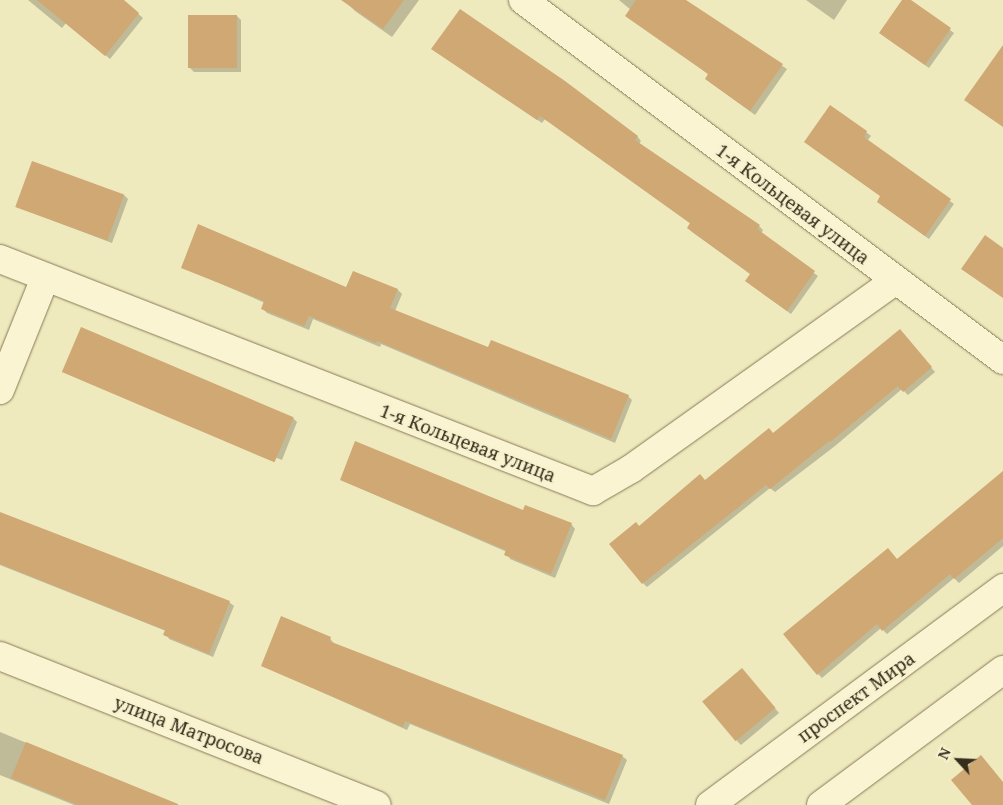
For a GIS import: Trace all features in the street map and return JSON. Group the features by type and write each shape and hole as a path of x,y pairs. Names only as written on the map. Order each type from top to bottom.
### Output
{"street":[{"name":"1-я Кольцевая улица","path":"523,0 895,281 1003,360"},
{"name":"1-я Кольцевая улица","path":"0,259 593,491 631,469 895,281"},
{"path":"0,390 45,278"},
{"name":"проспект Мира","path":"710,805 1003,588"},
{"name":"улица Матросова","path":"0,656 377,805"},
{"path":"820,805 1003,670"}],"building":[{"path":"37,0 124,0 139,13 105,56"},
{"path":"341,0 404,0 383,29"},
{"path":"636,0 686,0 783,64 750,111 705,79 708,74 625,16"},
{"path":"902,0 911,0 951,28 925,65 879,33"},
{"path":"460,9 565,81 638,136 635,140 760,225 757,229 815,271 787,311 745,281 750,274 687,228 690,223 540,116 537,120 431,49"},
{"path":"188,15 237,15 237,68 188,68"},
{"path":"1003,45 1003,127 964,100"},
{"path":"830,105 867,131 864,137 951,199 925,236 877,202 880,196 804,142"},
{"path":"32,161 124,195 107,241 15,207"},
{"path":"198,224 346,287 353,271 398,289 390,308 488,347 491,340 629,395 611,439 377,341 376,343 309,316 304,326 261,309 264,301 181,268"},
{"path":"985,235 1003,248 1003,298 961,269"},
{"path":"81,327 294,417 274,462 62,372"},
{"path":"900,329 932,367 903,392 898,386 770,489 766,485 642,584 609,544 636,522 639,526 700,474 705,480 769,428 773,433"},
{"path":"355,441 523,510 525,505 572,523 551,574 504,555 506,550 340,480"},
{"path":"1003,471 1003,538 954,579 950,574 882,631 877,624 817,675 783,634 888,548 897,559"},
{"path":"0,512 230,601 209,654 163,635 165,630 0,564"},
{"path":"281,616 331,637 329,641 623,755 605,800 405,721 403,727 261,666"},
{"path":"742,668 775,708 736,741 702,701"},
{"path":"26,742 178,805 78,805 11,778"},
{"path":"981,755 1003,782 1003,805 972,805 951,780"}]}
